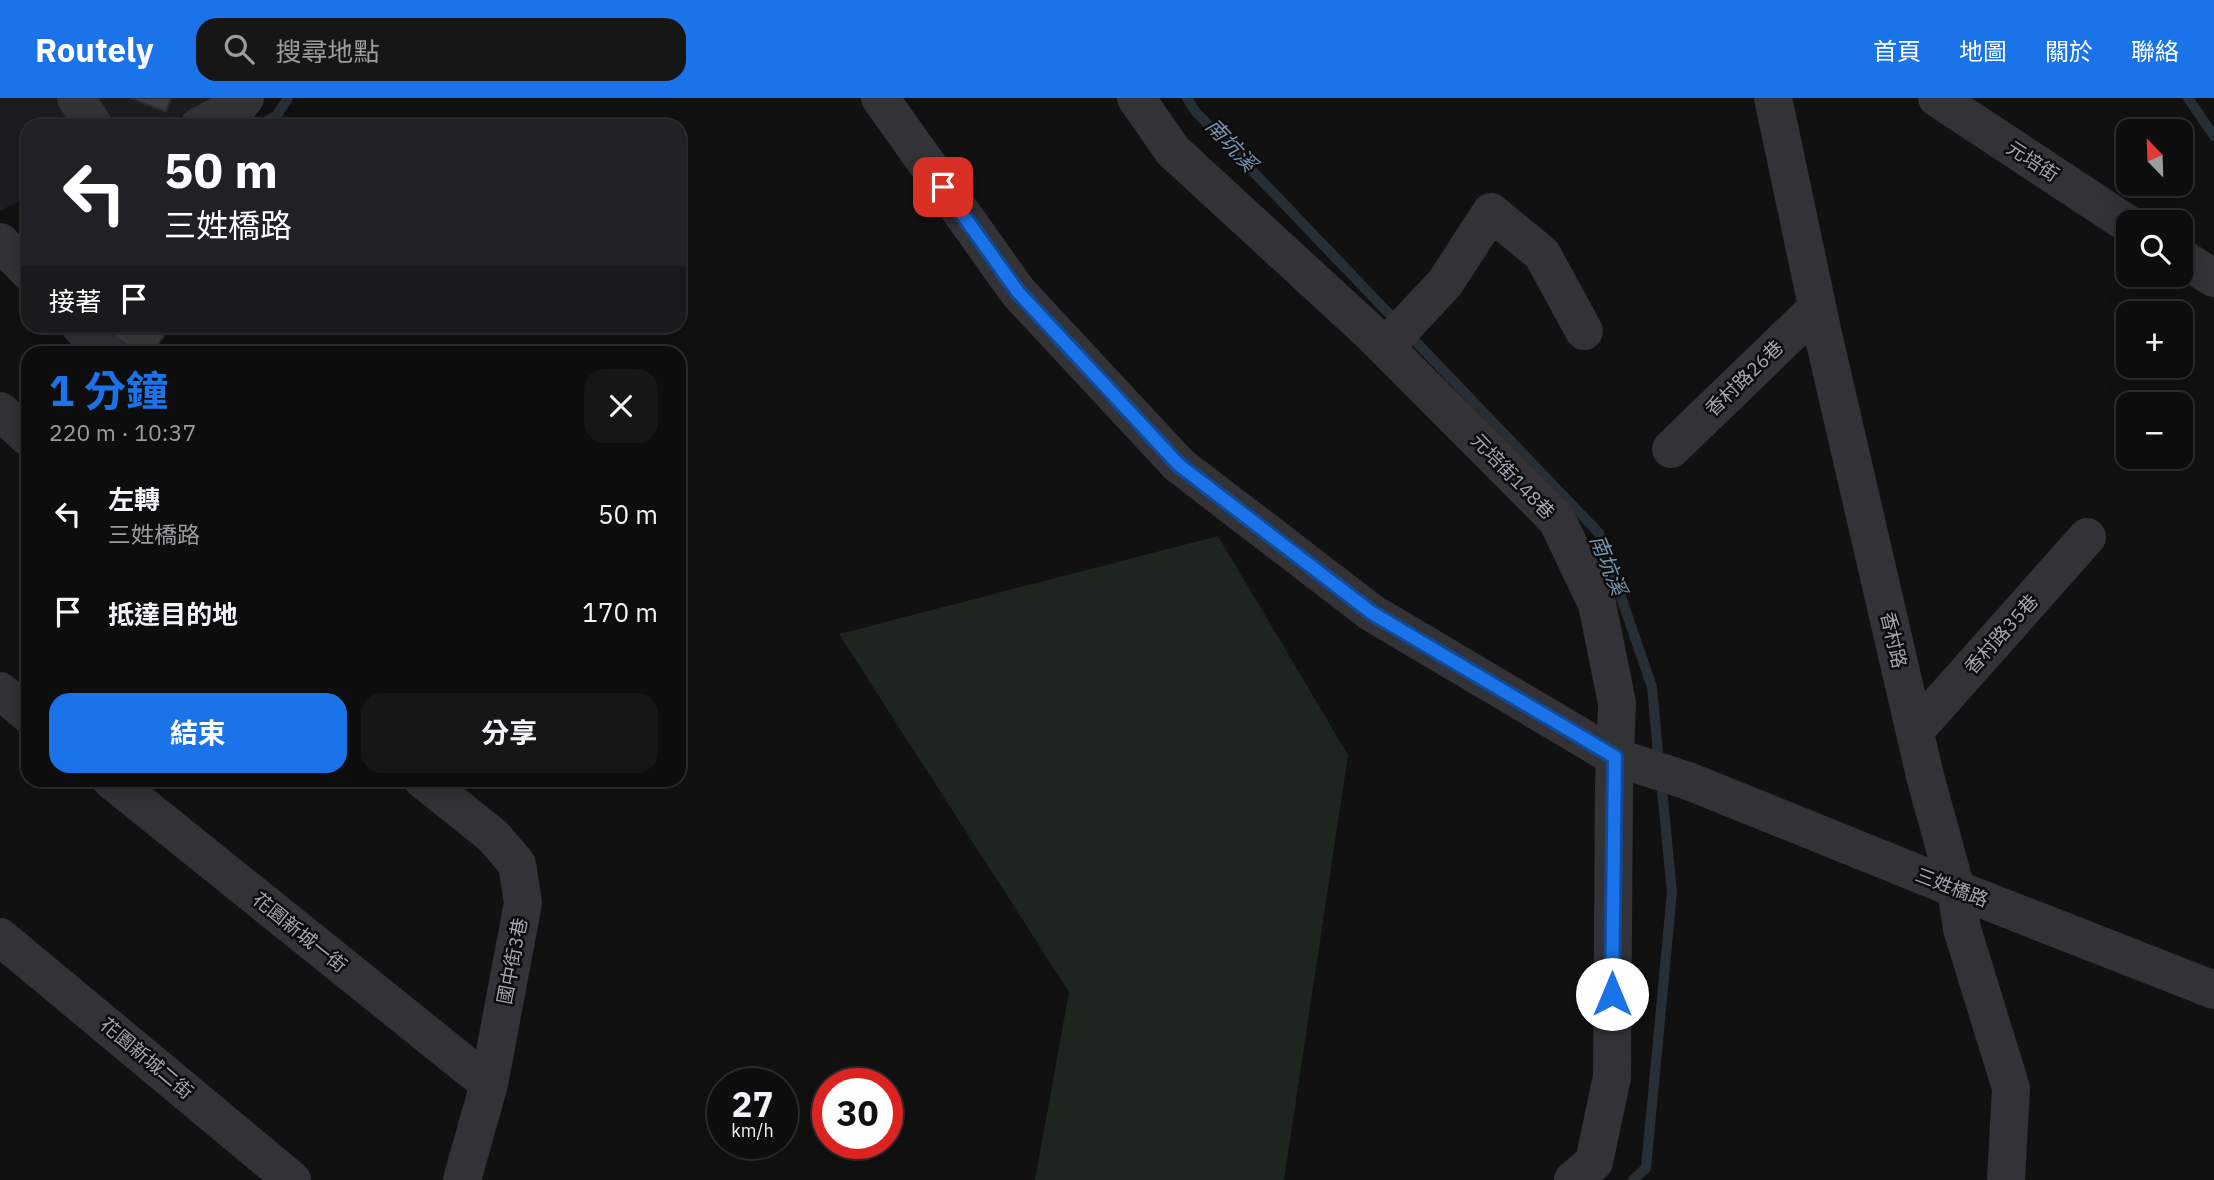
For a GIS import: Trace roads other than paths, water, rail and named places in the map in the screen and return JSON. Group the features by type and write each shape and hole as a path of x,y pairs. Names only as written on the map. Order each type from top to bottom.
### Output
{"street":[{"path":"76,98 90,119"},
{"path":"212,119 239,105 245,98"},
{"path":"880,98 1018,292 1179,465 1372,613 1615,757"},
{"name":"元培街148巷","path":"1136,98 1172,151 1385,347 1556,520 1597,604 1617,703 1612,1077 1594,1162 1573,1180"},
{"name":"香村路","path":"1773,98 1914,731 1956,890 1962,929 2011,1088 2006,1180"},
{"name":"元培街","path":"1937,98 2116,216"},
{"path":"1385,347 1445,283 1491,212 1542,254 1584,331"},
{"path":"7,238 21,260"},
{"path":"2193,265 2214,278"},
{"name":"香村路26巷","path":"1671,449 1818,307"},
{"path":"87,333 99,346"},
{"path":"0,411 21,430"},
{"name":"香村路35巷","path":"1914,731 2087,537"},
{"path":"0,691 21,708"},
{"name":"三姓橋路","path":"1615,757 1690,782 1956,890 2214,990"},
{"name":"花園新城一街","path":"120,787 489,1084"},
{"name":"國中街3巷","path":"432,787 494,836 517,864 523,903 489,1084 462,1180"},
{"name":"花園新城二街","path":"0,937 292,1180"}],"waterway":[{"path":"270,119 277,115 288,98"},
{"name":"南坑溪","path":"1187,98 1195,111 1599,533 1652,687 1659,764"},
{"path":"2188,98 2214,136"},
{"name":"南坑溪","path":"1633,1180 1646,1168 1672,892 1661,780"}]}
